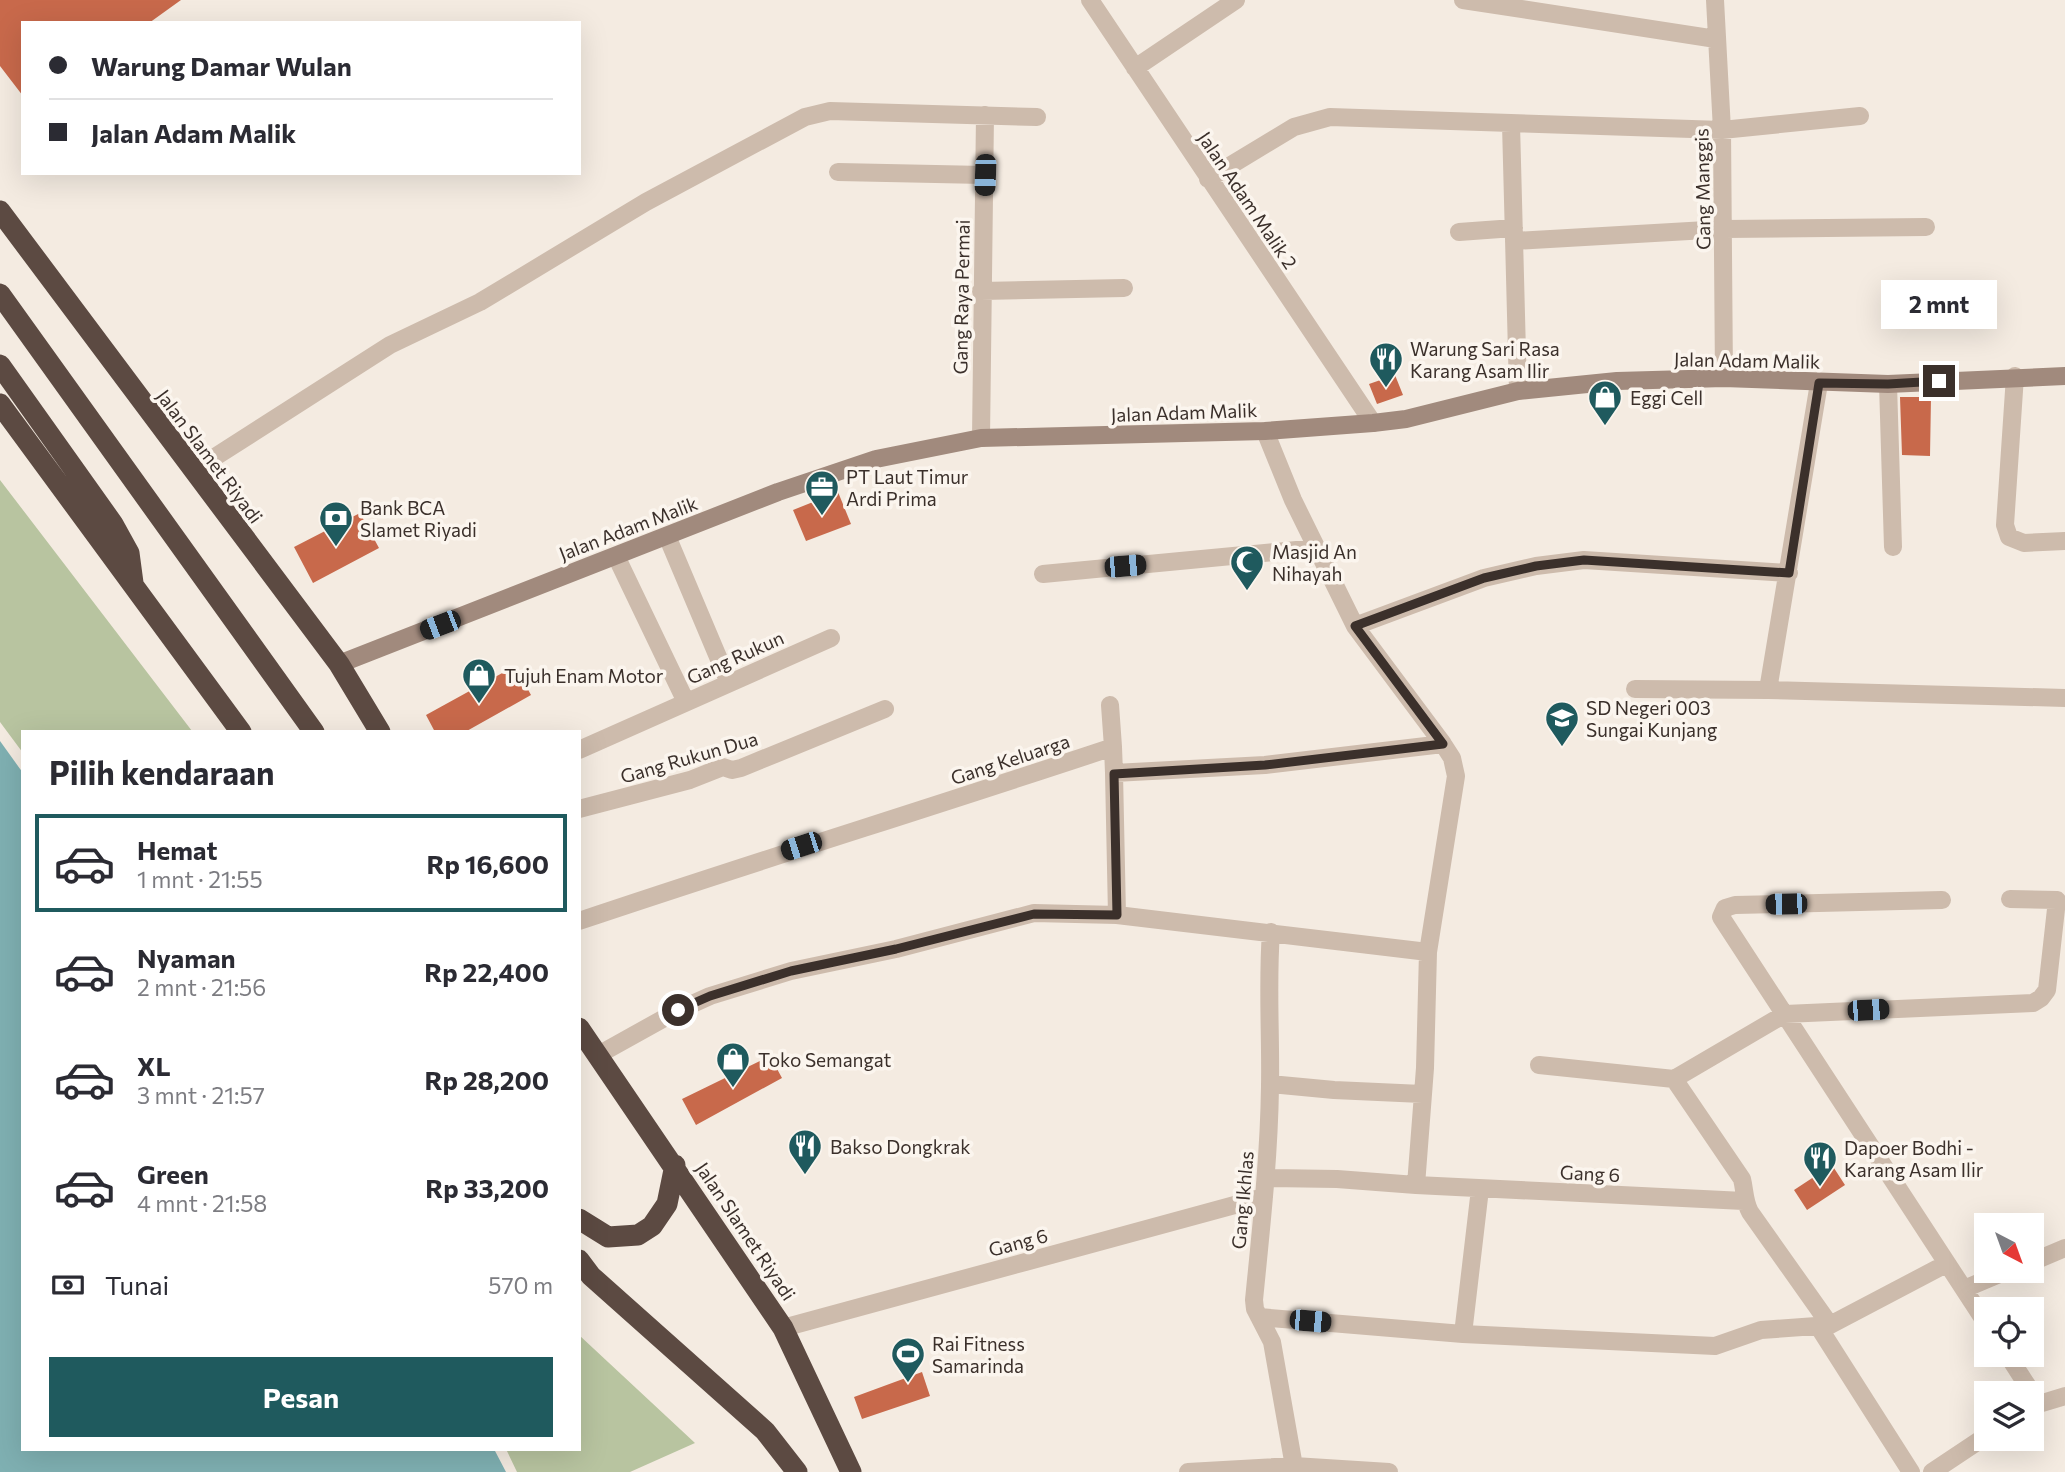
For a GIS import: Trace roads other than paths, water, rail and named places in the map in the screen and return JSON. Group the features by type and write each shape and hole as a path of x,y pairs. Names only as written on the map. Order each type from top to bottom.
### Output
{"highway":[{"name":"Jalan Slamet Riyadi","path":"2,217 339,664 379,730"},
{"path":"0,294 313,730"},
{"path":"0,365 113,524 129,553 133,585"},
{"path":"0,404 240,730"},
{"name":"Jalan Slamet Riyadi","path":"581,1031 675,1165 783,1328 851,1472"},
{"path":"581,1220 608,1237 638,1235 652,1226 667,1204 675,1165"},
{"path":"581,1263 591,1276 765,1432 797,1472"}],"street":[{"name":"Jalan Adam Malik 2","path":"1090,0 1373,423"},
{"path":"1135,68 1236,0"},
{"path":"1463,0 1716,39"},
{"name":"Gang Manggis","path":"1715,0 1722,130 1724,378"},
{"path":"193,471 390,345 480,302 646,202 804,117 830,111 1037,117"},
{"name":"Gang Raya Permai","path":"981,438 985,115"},
{"path":"1208,180 1294,127 1331,117 1722,130 1860,116"},
{"path":"1511,124 1518,391"},
{"path":"838,172 985,175"},
{"path":"1459,232 1514,234 1926,227"},
{"path":"981,291 1124,288"},
{"path":"2015,376 2005,525 2009,537 2024,543 2065,541"},
{"name":"Jalan Adam Malik","path":"339,664 778,492 876,459 981,438 1265,430 1373,423 1406,419 1518,391 1617,381 1724,378 1888,384 2015,376 2065,376"},
{"path":"1768,690 1819,383"},
{"path":"1888,384 1892,547"},
{"path":"1265,430 1293,500 1355,626 1443,744 1452,758 1456,776 1428,952 1416,1185"},
{"path":"667,536 729,683"},
{"path":"1043,574 1317,548"},
{"path":"616,556 686,702"},
{"path":"1355,626 1484,578 1536,566 1584,560 1789,573"},
{"name":"Gang Rukun","path":"581,749 831,638"},
{"path":"1634,689 2065,698"},
{"path":"1110,705 1117,915"},
{"name":"Gang Rukun Dua","path":"581,808 690,780 723,767 732,770 741,768 885,709"},
{"path":"1114,774 1265,765 1443,744"},
{"name":"Gang Keluarga","path":"581,920 1113,747"},
{"path":"1539,1065 1674,1079 1785,1014 2033,1003 2047,990 2059,955 2057,900 2010,899"},
{"path":"1942,900 1735,905 1725,908 1721,917 1974,1304"},
{"path":"598,1055 678,1010 710,996 791,971 896,949 1034,914 1117,915 1428,952"},
{"name":"Gang Ikhlas","path":"1271,932 1266,1178 1254,1300 1259,1317 1272,1342 1294,1469"},
{"path":"1674,1079 1742,1179 1744,1201 1824,1325 1911,1472"},
{"path":"1270,1084 1422,1094"},
{"name":"Gang 6","path":"1266,1178 1337,1178 1480,1189 1744,1201"},
{"path":"1463,1334 1480,1189"},
{"name":"Gang 6","path":"783,1328 1264,1197"},
{"path":"2044,1257 2065,1248"},
{"path":"1259,1317 1463,1334 1715,1346 1761,1330 1824,1325 1946,1264"},
{"path":"1964,1289 1978,1283"},
{"path":"2044,1404 2065,1396"},
{"path":"1932,1472 1974,1444"},
{"path":"1188,1472 1294,1469 1388,1472"}],"water":[{"path":"0,741 21,770 21,1451 495,1451 506,1472 0,1472"}],"place":[{"name":"Warung Sari Rasa Karang Asam Ilir","path":"1386,389"},
{"name":"Eggi Cell","path":"1605,427"},
{"name":"PT Laut Timur Ardi Prima","path":"822,517"},
{"name":"Bank BCA Slamet Riyadi","path":"336,548"},
{"name":"Masjid An Nihayah","path":"1247,592"},
{"name":"Tujuh Enam Motor","path":"479,705"},
{"name":"SD Negeri 003 Sungai Kunjang","path":"1562,748"},
{"name":"Toko Semangat","path":"733,1089"},
{"name":"Bakso Dongkrak","path":"805,1176"},
{"name":"Dapoer Bodhi - Karang Asam Ilir","path":"1820,1188"},
{"name":"Rai Fitness Samarinda","path":"908,1384"}]}
